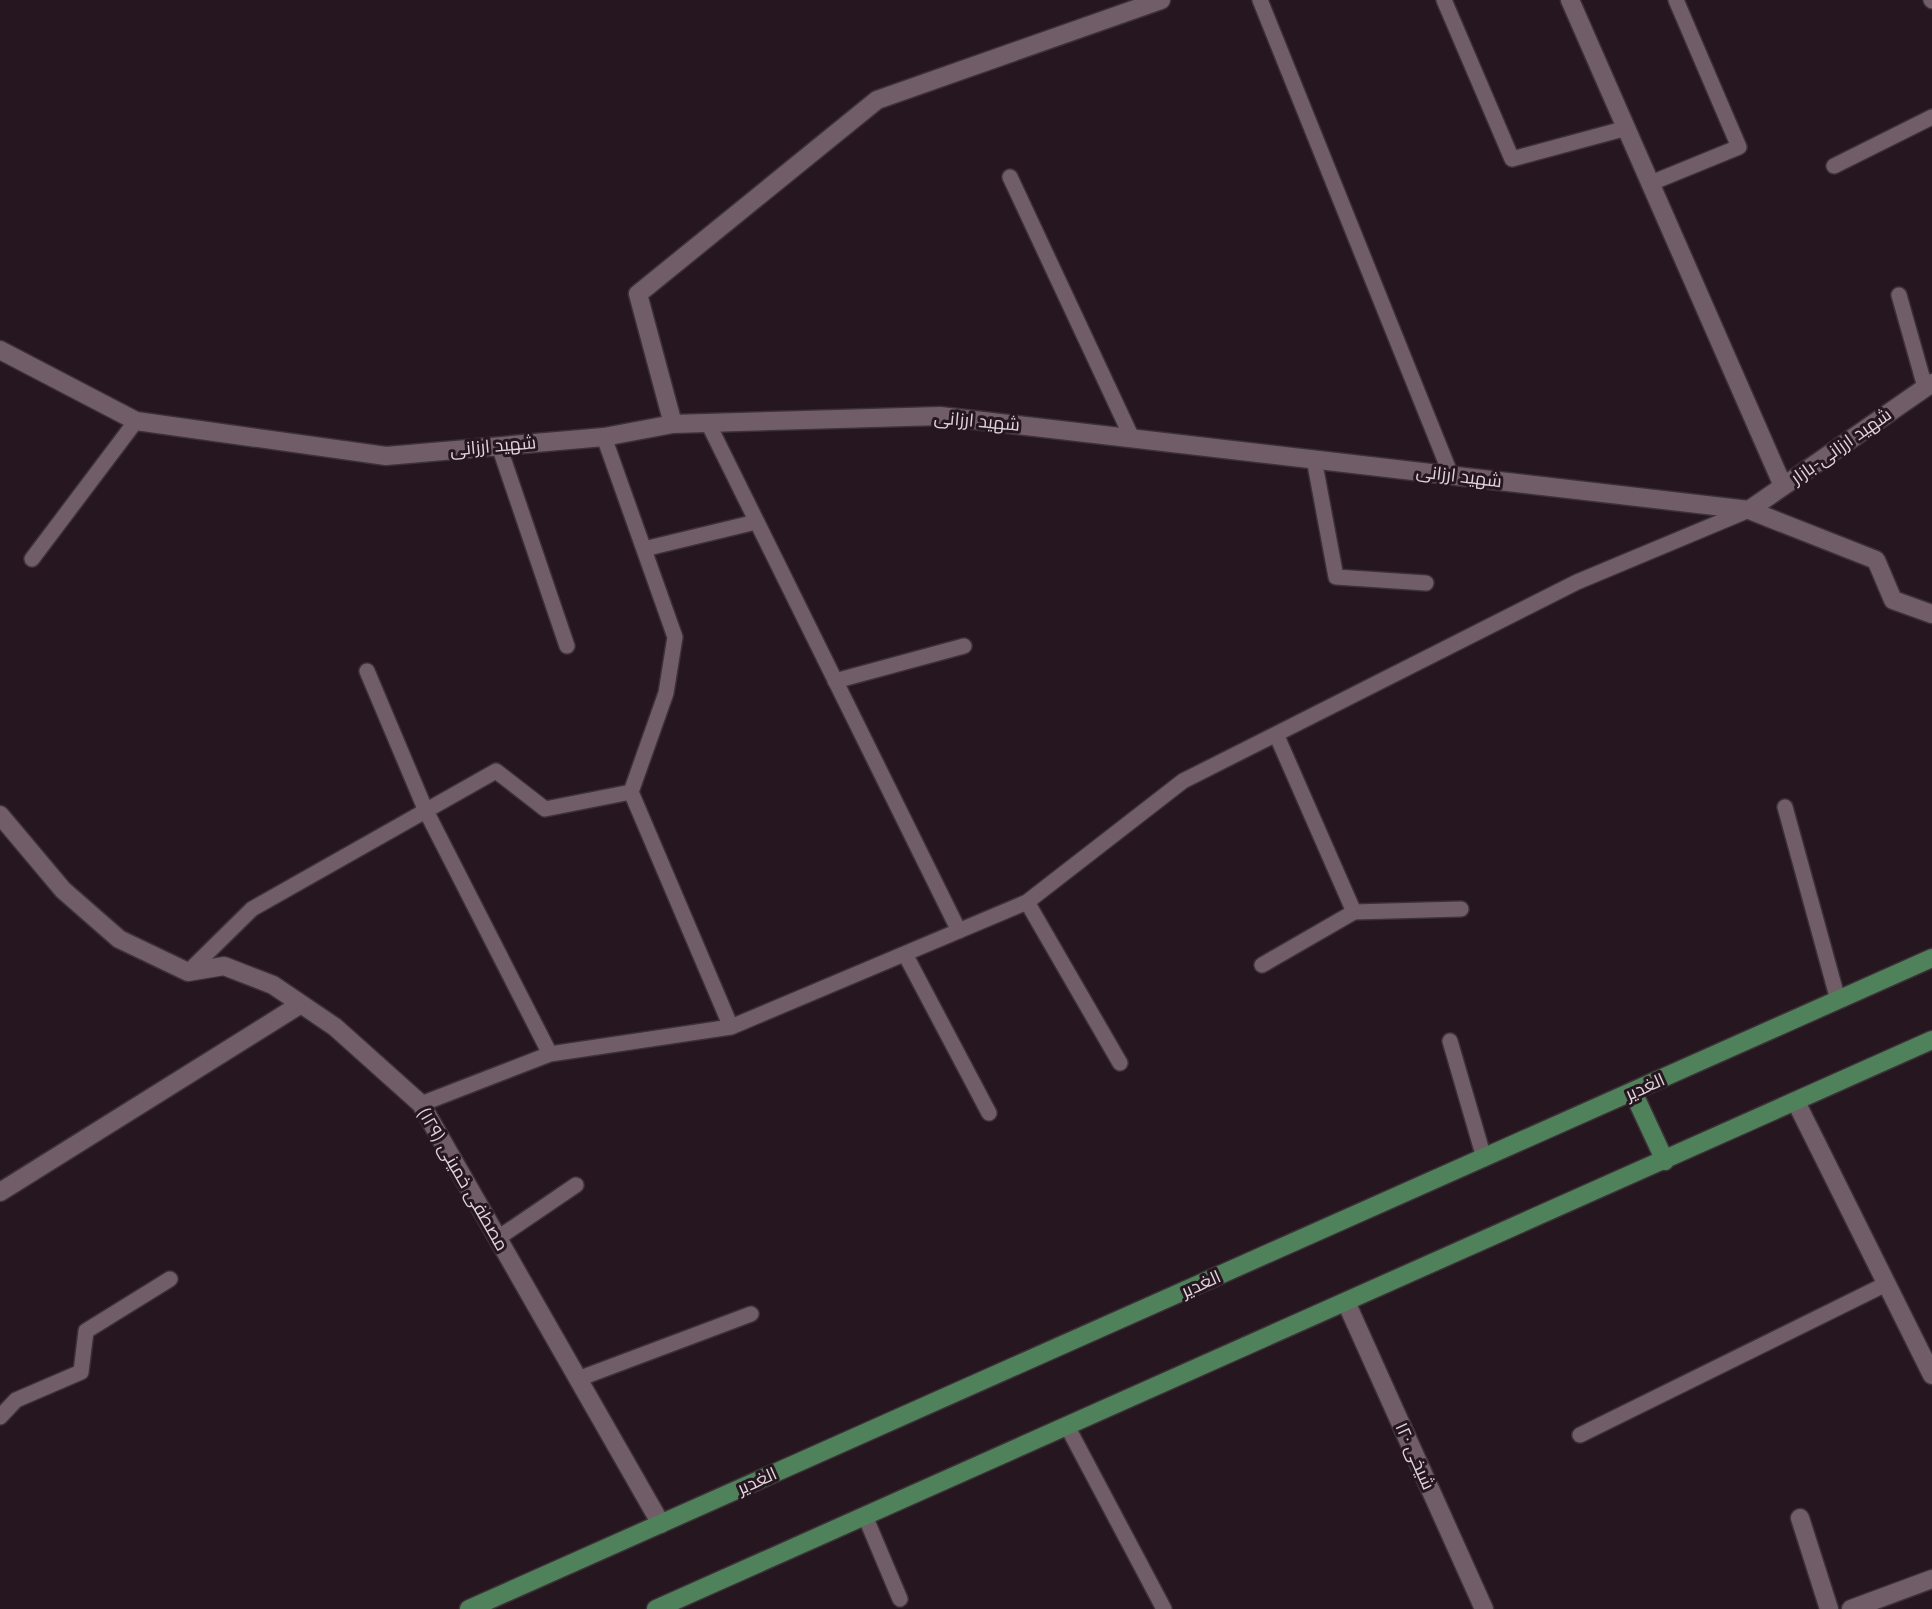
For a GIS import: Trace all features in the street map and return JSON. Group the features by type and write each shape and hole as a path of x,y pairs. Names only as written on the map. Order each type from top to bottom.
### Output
{"main road":[{"name":"الغدیر","path":"469,1609 1932,958"},
{"path":"656,1609 1932,1040"},
{"path":"1633,1092 1665,1161"}],"street":[{"path":"673,424 638,294 877,100 1161,0"},
{"path":"1570,0 1783,486"},
{"name":"شهید ارزانی","path":"0,350 136,421 386,456 603,437 673,424 939,416 1749,510 1876,560 1893,600 1932,614"},
{"name":"شهید ارزانی-بازار","path":"1749,510 1929,385"},
{"path":"0,815 63,890 119,939 188,972"},
{"name":"مصطفی خمینی (۱۲۹)","path":"188,972 224,966 273,985 335,1027 421,1104 661,1524"},
{"path":"0,1192 301,1004"},
{"path":"1796,1102 1932,1375"},
{"name":"شیخی ۱۲۰","path":"1346,1302 1484,1609"},
{"path":"1800,1518 1829,1609"},
{"path":"1851,1609 1932,1579"}],"lane":[{"path":"1260,0 1450,475"},
{"path":"1444,0 1512,159 1627,128"},
{"path":"1651,183 1739,147 1676,0"},
{"path":"1834,166 1932,117"},
{"path":"1010,177 1132,438"},
{"path":"1899,295 1929,385"},
{"path":"32,559 136,421"},
{"path":"708,423 959,931"},
{"path":"603,437 675,637 666,693 631,792 731,1027"},
{"path":"499,446 567,646"},
{"path":"1314,459 1336,577 1426,583"},
{"path":"421,1104 550,1054 731,1027 1027,902 1183,781 1577,582 1749,510"},
{"path":"644,549 756,522"},
{"path":"835,681 964,646"},
{"path":"367,671 426,811 550,1054"},
{"path":"1276,734 1354,912"},
{"path":"188,972 252,909 496,771 545,809 631,792"},
{"path":"1785,807 1838,1000"},
{"path":"1027,902 1120,1063"},
{"path":"1262,965 1354,912 1461,909"},
{"path":"904,954 989,1113"},
{"path":"1450,1041 1484,1158"},
{"path":"498,1238 576,1185"},
{"path":"0,1417 16,1400 81,1372 86,1331 170,1279"},
{"path":"1580,1435 1886,1284"},
{"path":"578,1379 752,1314"},
{"path":"1067,1426 1164,1609"},
{"path":"866,1516 900,1599"}]}
